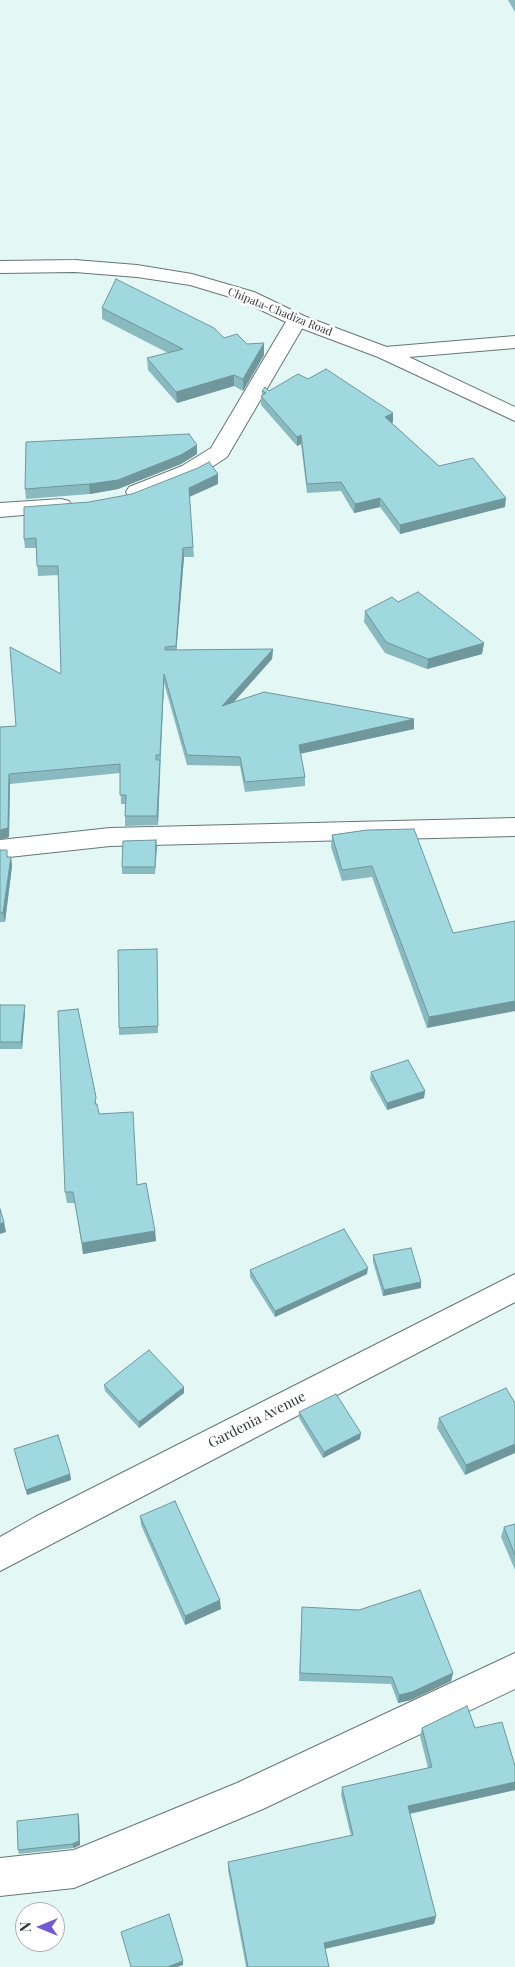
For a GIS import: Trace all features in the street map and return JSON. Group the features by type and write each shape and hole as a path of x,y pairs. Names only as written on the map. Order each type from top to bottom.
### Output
{"street":[{"name":"Chipata-Chadiza Road","path":"0,267 75,266 137,271 192,280 247,296 297,320 385,353 515,415"},
{"path":"116,499 139,492 190,471 219,452 297,320"},
{"path":"385,353 515,342"},
{"path":"0,510 81,504"},
{"path":"0,849 110,837 515,827"},
{"name":"Gardenia Avenue","path":"0,1555 56,1523 515,1287"},
{"path":"0,1877 74,1869 250,1796 515,1670"}],"building":[{"path":"116,279 214,328 224,338 237,334 247,344 264,343 243,379 234,375 176,392 147,358 183,349 102,308"},
{"path":"326,369 393,413 385,417 439,466 473,458 506,498 400,525 380,498 355,504 341,482 307,484 301,435 297,437 261,396 266,393 262,391 265,387 269,391 298,374 308,379"},
{"path":"189,434 197,445 181,455 118,480 25,489 26,442"},
{"path":"209,462 218,474 189,488 193,547 183,548 176,646 165,647 165,650 273,649 222,706 264,692 414,719 299,745 305,777 245,782 240,757 187,755 164,674 160,755 156,755 156,760 160,760 157,816 125,816 126,795 120,795 120,764 9,774 8,828 0,830 0,727 16,726 10,647 61,674 58,566 37,566 36,538 24,539 24,507 89,502 132,494"},
{"path":"418,592 484,643 428,659 386,642 365,611 392,597 398,602"},
{"path":"414,829 453,933 515,921 515,1001 429,1017 372,866 342,870 332,835 367,830"},
{"path":"156,840 155,867 122,867 123,841"},
{"path":"0,850 7,850 7,857 11,857 3,913 0,913"},
{"path":"157,949 158,1026 119,1028 118,950"},
{"path":"0,1005 25,1005 21,1042 0,1042"},
{"path":"78,1009 96,1097 95,1104 97,1104 99,1114 133,1112 137,1185 146,1183 155,1231 82,1243 73,1192 65,1192 58,1011"},
{"path":"408,1060 425,1091 387,1103 371,1072"},
{"path":"0,1209 4,1222 0,1224"},
{"path":"344,1229 368,1268 275,1311 250,1270"},
{"path":"411,1248 421,1282 384,1290 373,1255"},
{"path":"149,1350 184,1387 139,1422 104,1385"},
{"path":"506,1388 515,1403 515,1444 466,1465 439,1418"},
{"path":"336,1394 361,1433 324,1452 299,1412"},
{"path":"58,1435 70,1474 26,1490 14,1449"},
{"path":"175,1501 220,1600 185,1616 140,1516"},
{"path":"515,1524 515,1555 504,1527"},
{"path":"420,1590 453,1673 412,1692 399,1695 392,1677 300,1673 302,1607 359,1610"},
{"path":"467,1706 475,1728 502,1722 515,1766 515,1782 408,1806 436,1916 324,1943 329,1967 248,1967 228,1862 353,1835 342,1787 432,1767 422,1728"},
{"path":"78,1814 79,1841 72,1844 18,1850 17,1821"},
{"path":"169,1914 183,1961 167,1967 131,1967 121,1932"}]}
